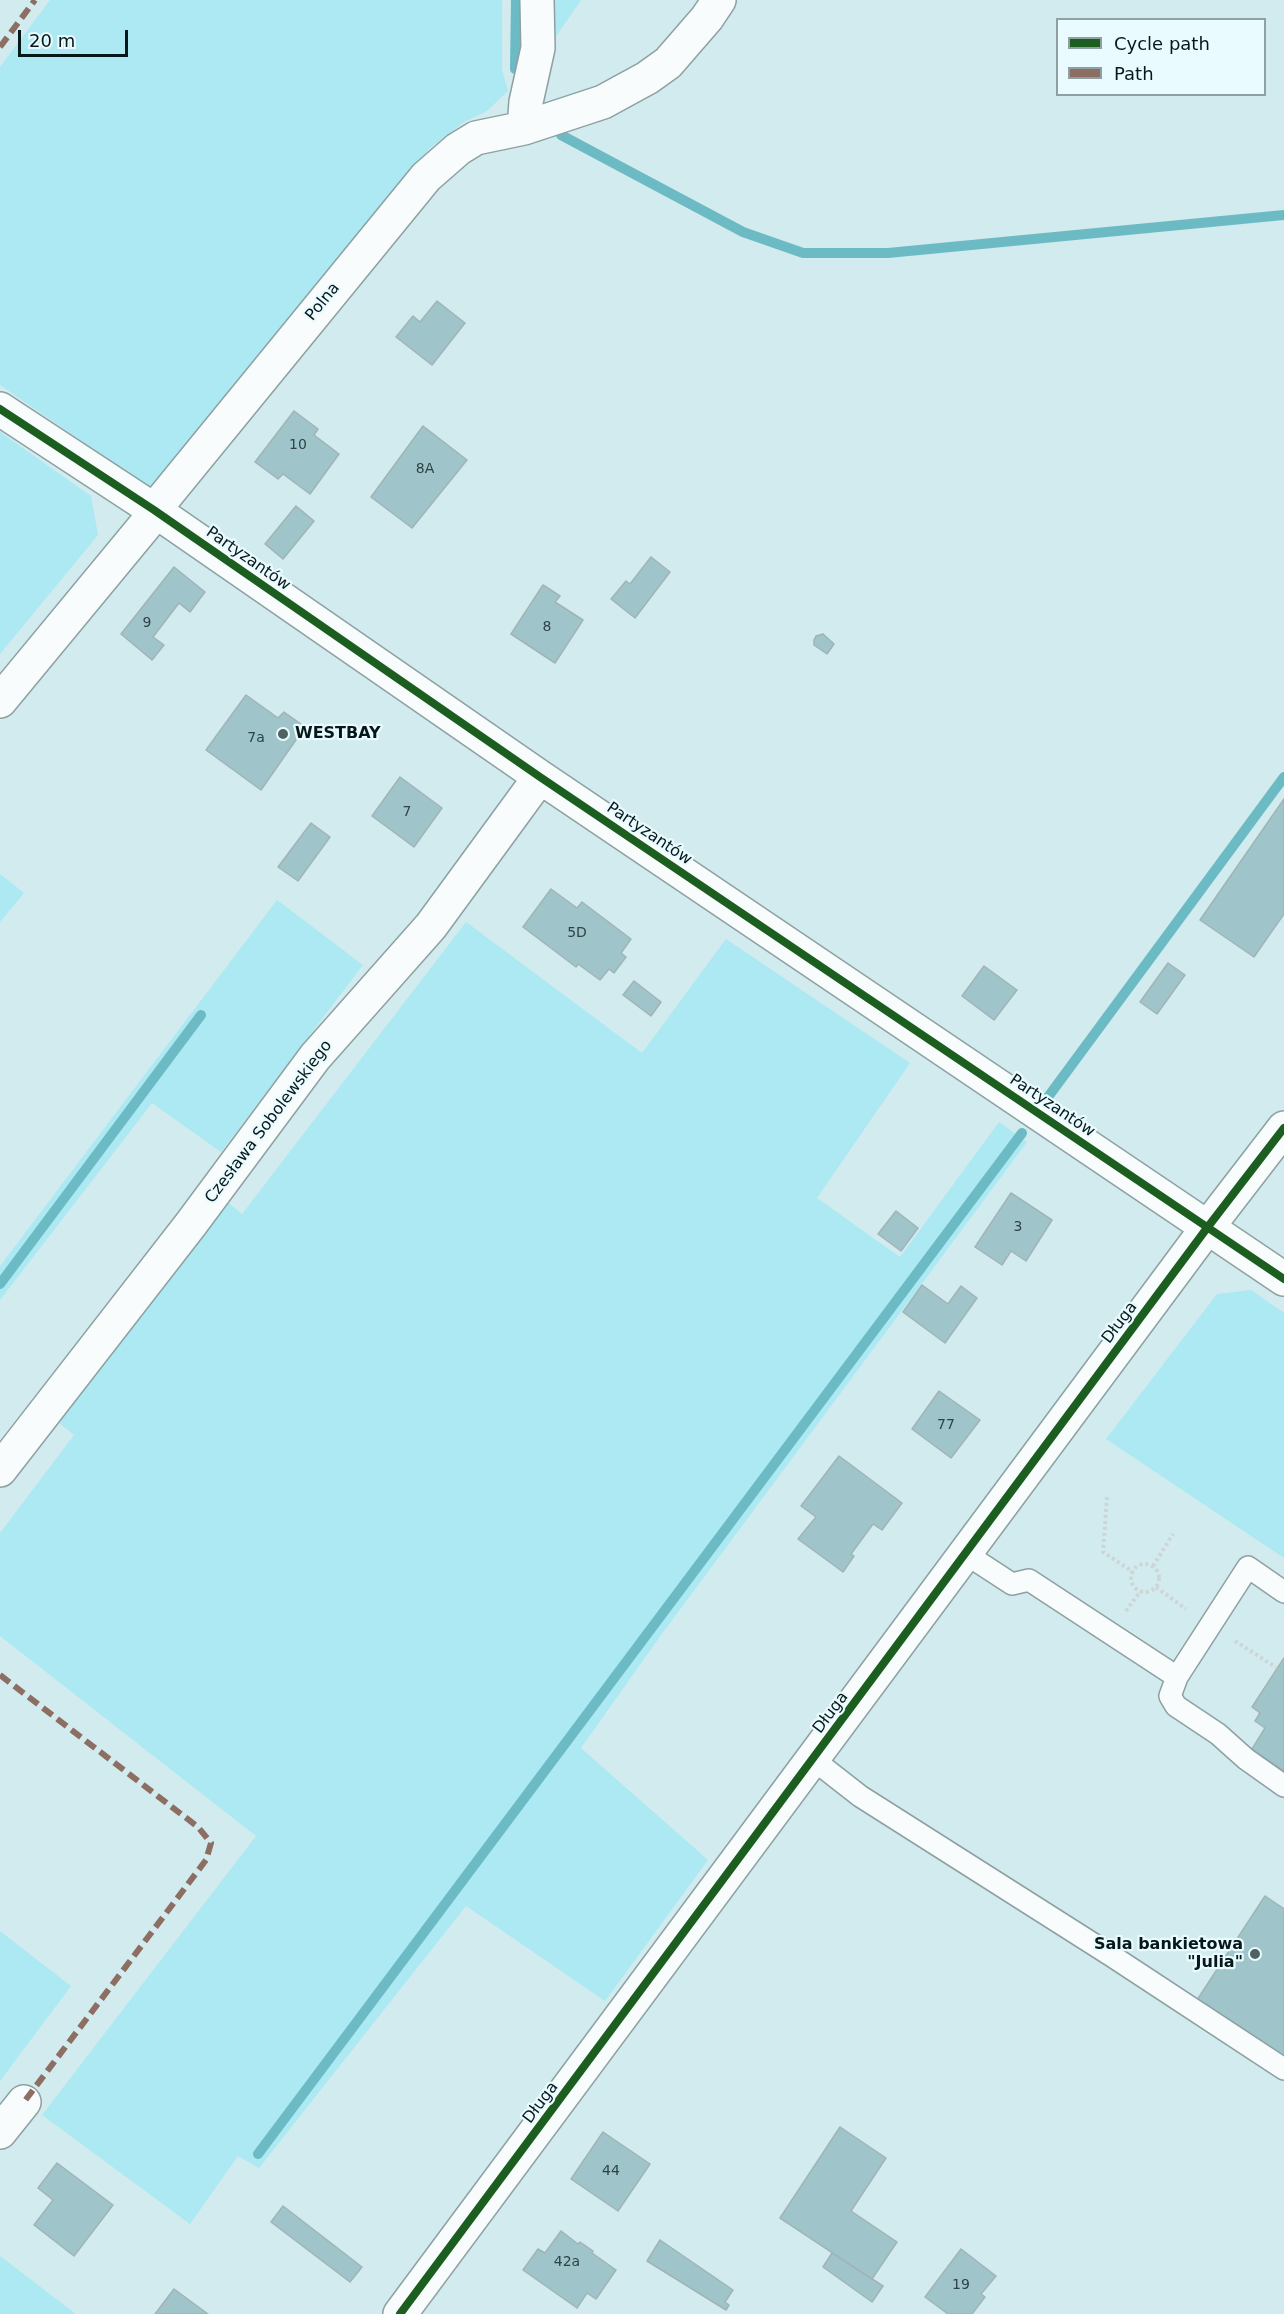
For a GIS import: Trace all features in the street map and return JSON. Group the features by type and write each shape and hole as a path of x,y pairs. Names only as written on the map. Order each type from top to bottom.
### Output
{"street":[{"path":"524,128 526,102 538,48 537,0"},
{"name":"Polna","path":"0,701 152,517 154,510 426,177 458,149 476,138 524,128 603,102 647,78 668,63 707,18 719,0"},
{"name":"Partyzantów","path":"0,409 154,510 540,777 1284,1279"},
{"name":"Czesława Sobolewskiego","path":"0,1470 191,1224 315,1057 431,926 540,777"},
{"name":"Długa","path":"400,2314 1284,1128"},
{"path":"0,2132 24,2102"}],"lane":[{"path":"966,1554 1012,1584 1029,1580 1177,1677"},
{"path":"1284,1592 1248,1567 1177,1677 1170,1696 1176,1706 1218,1734 1246,1759 1284,1786"},
{"path":"814,1760 860,1796 1112,1956 1284,2069"}],"path":[{"path":"1107,1497 1103,1552 1132,1572"},
{"path":"1153,1566 1173,1534"},
{"path":"1139,1566 1153,1566 1159,1578 1153,1591 1144,1592 1136,1589 1132,1581 1132,1572 1139,1566"}],"shaded area":[{"path":"50,0 502,0 502,70 508,91 487,111 464,122 430,148 150,488 0,385 0,67"},
{"path":"545,0 581,0 546,51"},
{"path":"0,432 91,496 98,535 0,654"},
{"path":"0,874 24,893 0,922"},
{"path":"277,900 363,965 221,1152 152,1103 0,1300 0,1266"},
{"path":"466,922 642,1053 726,939 910,1063 817,1198 900,1257 999,1122 1027,1142 661,1635 581,1748 708,1860 605,2001 466,1906 259,2168 238,2156 190,2224 42,2115 256,1836 0,1636 0,1533 74,1435 52,1417 224,1199 242,1214"},
{"path":"1251,1290 1284,1313 1284,1558 1106,1439 1217,1294"},
{"path":"0,1931 71,1986 0,2081"},
{"path":"0,2256 76,2314 0,2314"}],"building":[{"path":"437,301 465,323 432,365 396,337 413,316 420,322"},
{"path":"294,411 318,429 314,435 339,454 310,494 283,474 278,479 255,462"},
{"path":"423,426 467,460 412,528 371,497"},
{"path":"296,506 314,521 283,559 265,544"},
{"path":"651,557 670,572 635,618 611,599 626,581 630,584"},
{"path":"174,567 205,592 190,612 179,603 153,637 164,645 152,660 121,634"},
{"path":"543,585 560,596 555,602 583,620 555,663 511,634"},
{"path":"823,634 834,644 827,654 814,645 816,636"},
{"path":"246,695 278,718 284,712 305,727 261,790 206,750"},
{"path":"400,777 442,808 414,847 372,816"},
{"path":"1284,799 1284,914 1254,957 1200,920"},
{"path":"311,823 330,837 298,881 278,867"},
{"path":"551,889 577,908 582,902 631,939 621,953 626,957 614,973 609,969 600,980 578,964 576,967 523,927"},
{"path":"1168,963 1185,975 1157,1014 1140,1002"},
{"path":"984,966 1017,990 994,1020 962,996"},
{"path":"634,981 661,1002 651,1016 623,995"},
{"path":"1011,1193 1052,1220 1026,1261 1011,1251 1002,1265 975,1247"},
{"path":"896,1211 918,1228 901,1251 878,1234"},
{"path":"922,1285 948,1304 961,1286 977,1298 945,1343 903,1312"},
{"path":"939,1391 980,1420 951,1458 912,1429"},
{"path":"839,1456 902,1503 882,1530 873,1524 851,1554 854,1556 843,1572 798,1539 816,1517 801,1506"},
{"path":"1284,1658 1284,1771 1252,1749 1265,1728 1255,1721 1260,1713 1252,1707"},
{"name":"Sala bankietowa \"Julia\"","path":"1265,1896 1284,1909 1284,2057 1197,2000"},
{"path":"840,2127 886,2158 851,2211 897,2242 872,2279 780,2218"},
{"path":"603,2132 650,2164 618,2211 571,2179"},
{"path":"57,2163 113,2205 74,2256 34,2225 53,2200 38,2188"},
{"path":"283,2206 362,2267 350,2282 271,2222"},
{"path":"561,2231 578,2244 580,2242 593,2251 592,2253 616,2270 596,2299 587,2293 577,2308 523,2270 538,2249 545,2253"},
{"path":"660,2240 733,2290 725,2302 729,2305 726,2310 647,2261"},
{"path":"961,2249 996,2276 981,2294 985,2297 972,2314 948,2314 925,2297"},
{"path":"832,2253 883,2286 872,2302 823,2267"},
{"path":"174,2289 208,2314 155,2314"}],"waterway":[{"path":"515,69 516,0"},
{"path":"561,135 743,232 803,253 888,253 1284,215"},
{"path":"1048,1097 1284,777"},
{"path":"0,1284 201,1015"},
{"path":"258,2154 1022,1133"}],"marked path":[{"path":"0,47 35,0"},
{"path":"0,1675 198,1827 211,1843 206,1860 24,2102"}],"cycle path":[{"path":"0,409 154,510 540,777 1284,1279"},
{"path":"400,2314 1207,1228 1284,1128"}],"place":[{"name":"WESTBAY","path":"283,734"},
{"name":"Sala bankietowa \"Julia\"","path":"1255,1954"}]}
